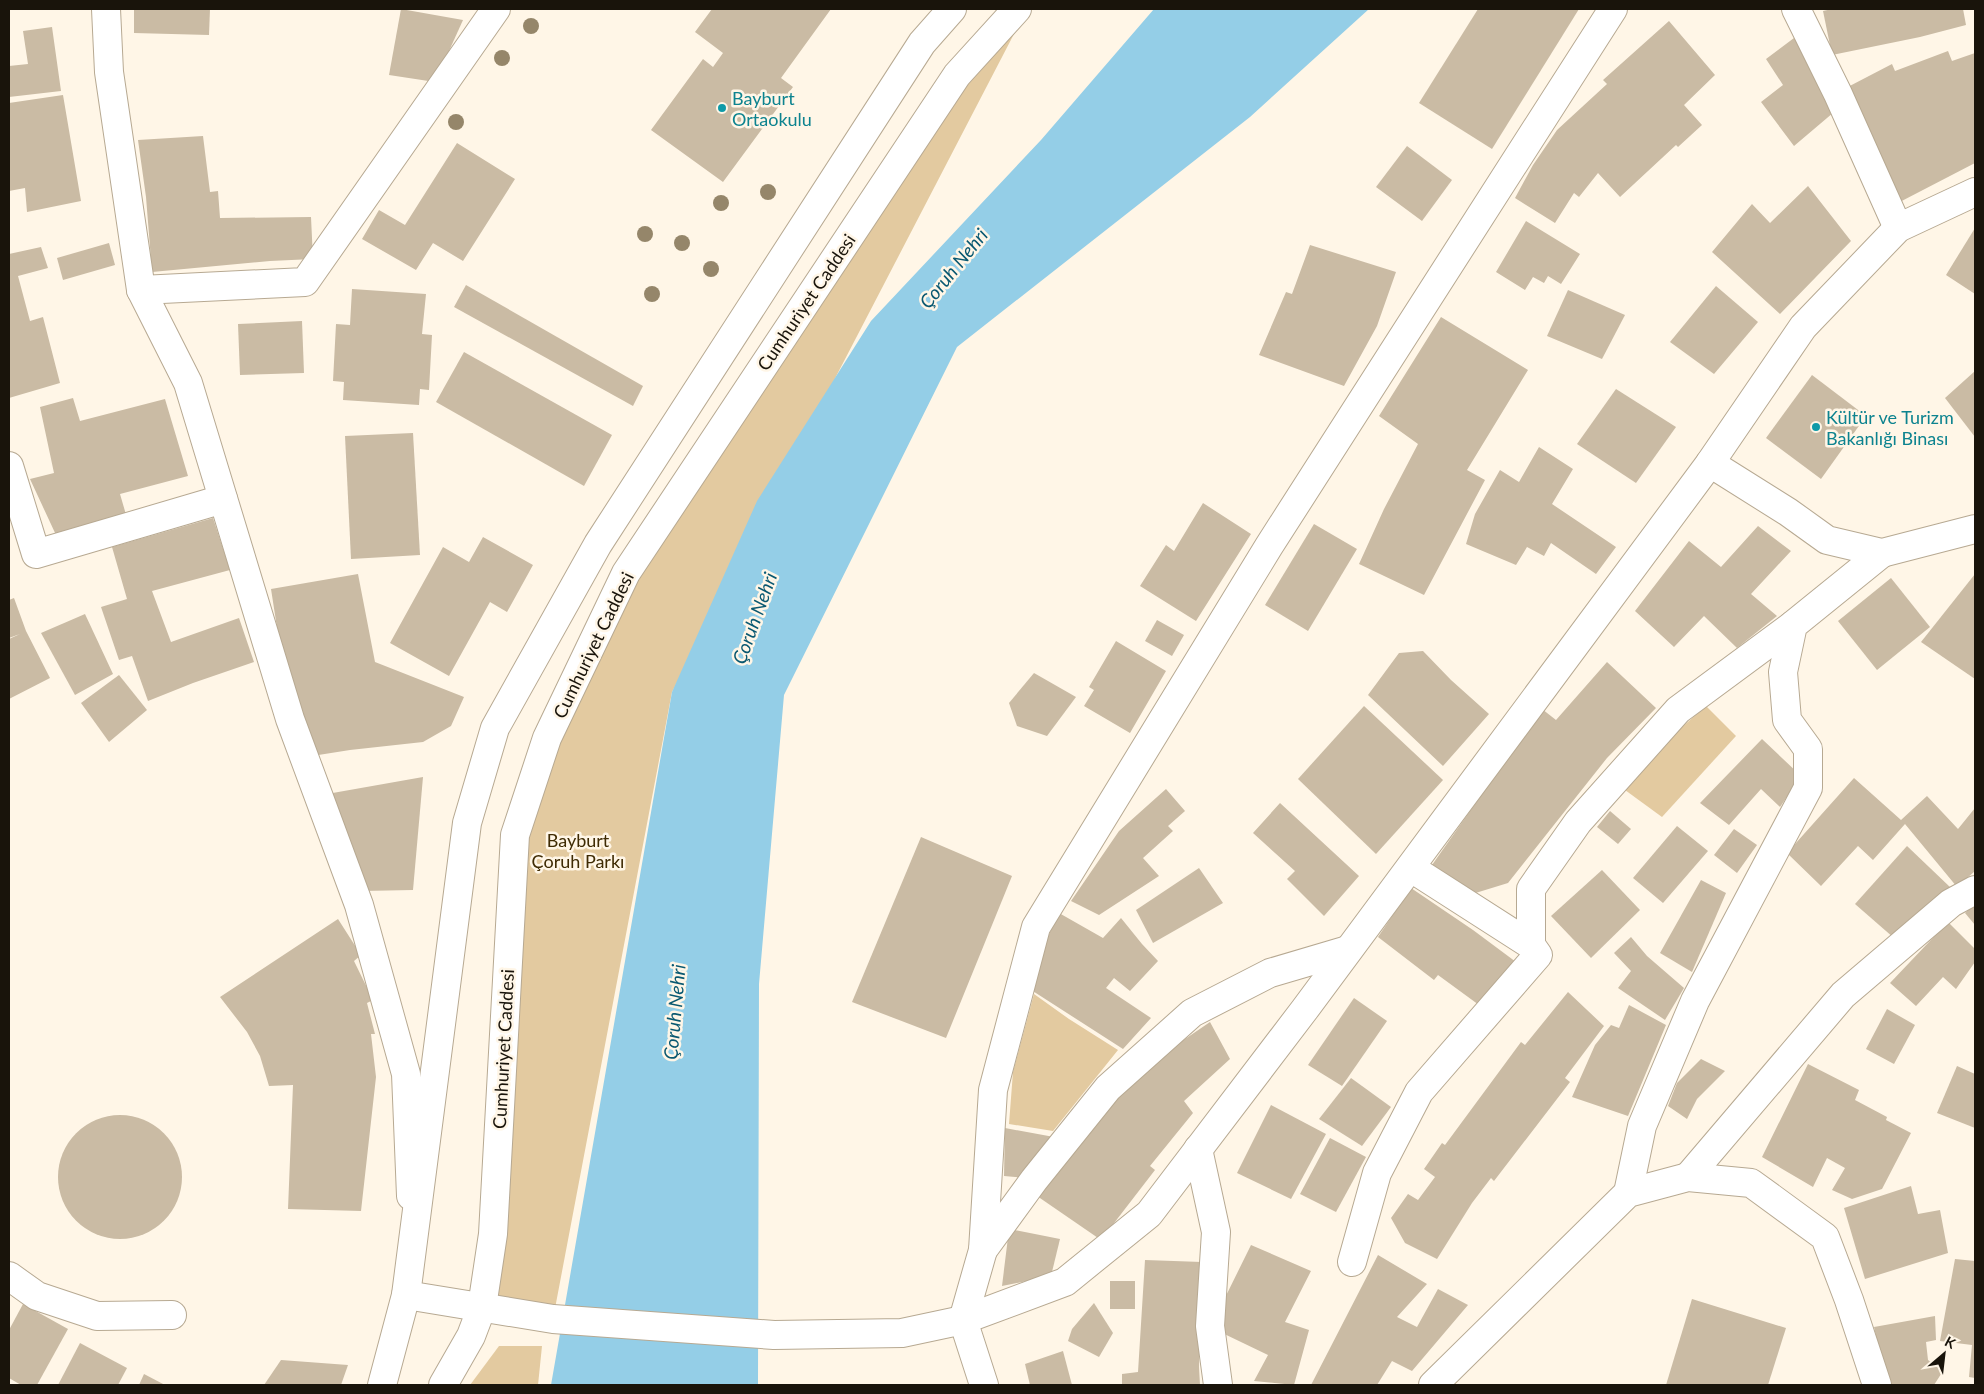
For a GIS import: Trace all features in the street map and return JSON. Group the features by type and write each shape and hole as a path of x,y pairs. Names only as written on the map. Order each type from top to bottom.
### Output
{"street":[{"path":"106,9 108,72 141,290 188,383 290,718 359,905 406,1074 414,1240"},
{"path":"141,290 305,282 496,9"},
{"path":"382,1385 406,1295 467,822 495,728 598,544 922,43 952,9"},
{"name":"Cumhuriyet Caddesi","path":"443,1385 471,1336 482,1307 493,1234 515,836 547,738 626,573 957,75 1017,9"},
{"path":"984,1385 963,1320 983,1250 993,1090 1036,927 1269,546 1613,9"},
{"path":"1796,9 1838,94 1898,228"},
{"path":"406,1295 553,1318 774,1335 902,1333 963,1320 1065,1282 1148,1214 1411,868 1710,463 1804,327 1898,228 1975,192"},
{"path":"1710,463 1788,512 1827,540 1882,553"},
{"path":"9,466 36,554 224,499"},
{"path":"1531,945 1531,889 1578,822 1678,710 1793,625 1882,553 1975,530"},
{"path":"1628,1193 1642,1126 1695,1001 1808,788 1808,749 1787,720 1783,672 1793,625"},
{"path":"1352,1262 1377,1173 1419,1092 1538,955 1531,945 1411,868"},
{"path":"1688,1177 1843,995 1951,903 1975,890"},
{"path":"983,1250 1034,1180 1108,1088 1192,1012 1270,973 1348,950"},
{"path":"1198,1149 1216,1232 1210,1326 1218,1385"},
{"path":"1433,1385 1628,1193 1688,1177 1752,1183 1825,1237 1849,1300 1876,1385"},
{"path":"9,1276 37,1296 97,1316 172,1315"}],"green space":[{"name":"Bayburt Çoruh Parkı","path":"1021,9 1027,9 672,692 553,1319 482,1307 515,835 637,558 814,291"},
{"path":"1706,706 1736,736 1662,817 1625,790 1664,743"},
{"path":"1034,994 1118,1050 1053,1131 1009,1124 1013,1072"},
{"path":"499,1346 542,1346 538,1385 470,1385"}],"water":[{"name":"Çoruh Nehri","path":"1154,9 1369,9 1250,117 957,347 784,695 759,984 758,1385 551,1385 672,692 757,501 871,321 1041,140"}],"building":[{"path":"134,9 210,9 209,35 134,33"},
{"path":"401,9 463,20 435,82 389,75"},
{"name":"Bayburt Ortaokulu","path":"712,9 831,9 781,78 793,87 723,182 651,130 703,59 713,67 723,53 695,32"},
{"path":"1478,9 1579,9 1492,149 1419,103"},
{"path":"1832,9 1963,9 1966,25 1920,37 1832,55 1823,11"},
{"path":"1669,21 1715,75 1684,105 1702,125 1678,147 1676,145 1620,197 1598,173 1579,197 1574,193 1555,223 1515,198 1533,165 1557,130 1607,84 1603,80"},
{"path":"52,27 61,91 9,97 9,66 28,64 23,31"},
{"path":"1798,35 1840,107 1794,146 1761,102 1783,85 1766,59"},
{"path":"1948,51 1952,61 1975,53 1975,163 1894,205 1842,90 1892,64 1895,71"},
{"path":"63,95 81,201 27,212 25,188 9,191 9,103"},
{"path":"203,136 210,192 218,191 220,218 311,217 313,259 152,272 146,197 138,140"},
{"path":"457,143 515,179 463,261 433,243 416,270 362,239 379,210 405,225"},
{"path":"1407,146 1452,180 1422,221 1376,187"},
{"path":"1808,186 1851,241 1780,314 1712,252 1752,204 1770,223"},
{"path":"1526,221 1580,254 1561,284 1548,276 1544,283 1533,277 1525,290 1496,272"},
{"path":"1975,228 1975,294 1946,275"},
{"path":"109,243 115,265 63,280 57,258"},
{"path":"1310,245 1396,272 1377,326 1344,386 1259,355 1286,292 1292,294"},
{"path":"41,247 48,268 18,276 30,321 43,317 60,383 9,398 9,254"},
{"path":"466,285 643,386 633,406 454,307"},
{"path":"1716,286 1758,322 1714,374 1670,342"},
{"path":"352,289 426,294 422,334 432,335 429,390 420,389 419,405 343,400 344,382 333,381 336,324 350,325"},
{"path":"1568,290 1625,315 1602,359 1547,336"},
{"path":"1441,317 1528,370 1467,470 1485,480 1424,595 1359,564 1384,509 1418,444 1379,416"},
{"path":"302,321 304,373 240,375 238,324"},
{"path":"464,352 612,435 584,486 436,402"},
{"path":"1975,371 1975,437 1945,398"},
{"name":"Kültür ve Turizm Bakanlığı Binası","path":"1812,375 1866,416 1821,479 1766,438"},
{"path":"1616,389 1676,427 1636,483 1577,444"},
{"path":"73,398 80,421 165,399 188,476 120,494 127,518 56,535 30,479 54,473 40,407"},
{"path":"413,433 420,555 351,559 345,436"},
{"path":"1539,447 1573,469 1552,504 1616,547 1596,574 1551,543 1544,556 1527,547 1516,565 1466,544 1475,514 1500,470 1519,482"},
{"path":"1203,503 1251,534 1196,621 1140,586 1166,545 1174,551"},
{"path":"213,518 230,570 152,591 171,642 239,618 254,662 148,701 132,656 119,660 101,607 127,599 112,547"},
{"path":"1314,524 1357,549 1308,631 1265,605"},
{"path":"1758,526 1791,551 1751,594 1777,616 1737,648 1704,616 1674,647 1635,611 1689,541 1721,567"},
{"path":"483,537 533,565 507,612 490,602 449,676 390,643 443,547 469,562"},
{"path":"358,574 375,662 464,697 451,726 423,742 312,756 278,634 271,589"},
{"path":"1975,574 1975,679 1921,642"},
{"path":"1891,578 1930,627 1877,670 1838,621"},
{"path":"14,598 26,631 50,678 9,699 9,639 20,634 9,638 9,600"},
{"path":"85,614 113,674 75,695 41,633"},
{"path":"1157,620 1184,635 1172,656 1145,641"},
{"path":"1116,641 1166,671 1130,733 1084,706 1094,690 1089,687"},
{"path":"1423,651 1451,680 1489,714 1443,766 1368,695 1399,653"},
{"path":"1607,662 1656,708 1607,758 1508,883 1469,895 1432,865 1542,709 1556,720"},
{"path":"1034,673 1076,697 1047,736 1017,726 1009,703"},
{"path":"119,675 147,710 109,742 81,703"},
{"path":"1364,706 1443,780 1376,854 1298,779"},
{"path":"1762,739 1801,776 1780,807 1761,789 1729,825 1700,803"},
{"path":"423,777 413,890 362,891 327,794"},
{"path":"1854,778 1901,820 1927,796 1958,829 1975,808 1975,871 1957,887 1905,824 1873,860 1858,846 1821,886 1787,853"},
{"path":"1166,789 1185,811 1168,826 1173,831 1143,858 1159,876 1099,915 1071,901 1119,831"},
{"path":"1280,803 1359,876 1324,916 1287,879 1295,871 1253,833"},
{"path":"1610,811 1631,829 1618,844 1597,827"},
{"path":"1677,826 1708,851 1663,903 1633,878"},
{"path":"1734,829 1757,845 1737,873 1714,855"},
{"path":"921,837 1012,876 946,1038 852,1002"},
{"path":"1907,846 1951,888 1894,938 1855,904"},
{"path":"1199,868 1223,903 1153,943 1136,910"},
{"path":"1602,870 1640,910 1591,958 1551,916"},
{"path":"1701,880 1726,893 1692,972 1660,953"},
{"path":"1411,888 1516,962 1479,1005 1438,975 1434,980 1378,937"},
{"path":"1975,904 1975,925 1965,913"},
{"path":"1059,913 1103,938 1121,918 1158,961 1130,991 1114,978 1106,988 1151,1018 1123,1049 1025,986"},
{"path":"338,919 361,955 354,961 373,1000 367,1003 375,1034 371,1034 376,1077 361,1211 288,1209 293,1085 269,1086 260,1056 247,1032 220,997"},
{"path":"1948,922 1975,949 1975,962 1956,989 1943,977 1916,1006 1890,983"},
{"path":"1631,937 1647,956 1684,988 1665,1020 1618,988 1631,971 1614,953"},
{"path":"1568,992 1604,1026 1565,1078 1570,1082 1494,1181 1491,1178 1472,1203 1437,1259 1405,1243 1391,1218 1408,1194 1418,1200 1435,1177 1424,1169 1442,1143 1445,1145 1521,1042 1525,1045"},
{"path":"1354,998 1387,1021 1342,1086 1308,1065"},
{"path":"1629,1005 1666,1025 1628,1116 1572,1097 1595,1045 1611,1025 1619,1028"},
{"path":"1887,1009 1915,1025 1894,1064 1866,1049"},
{"path":"1210,1022 1230,1059 1184,1101 1193,1113 1150,1166 1155,1170 1101,1240 1037,1196 1092,1122 1150,1063"},
{"path":"1701,1059 1725,1071 1697,1099 1687,1119 1668,1106 1677,1083"},
{"path":"1808,1064 1859,1090 1855,1100 1887,1117 1886,1120 1911,1133 1882,1189 1852,1199 1832,1190 1845,1168 1827,1158 1813,1187 1762,1157"},
{"path":"1957,1066 1975,1074 1975,1128 1937,1113"},
{"path":"1351,1078 1391,1107 1362,1146 1319,1119"},
{"path":"1271,1105 1326,1134 1291,1199 1237,1173"},
{"path":"120,1115 144,1119 164,1133 178,1153 182,1177 178,1201 164,1221 144,1235 120,1239 96,1235 76,1221 62,1201 58,1177 62,1153 76,1133 96,1119"},
{"path":"1005,1128 1054,1137 1025,1178 1004,1176"},
{"path":"1330,1138 1366,1157 1336,1212 1300,1194"},
{"path":"1911,1186 1918,1214 1940,1210 1948,1253 1865,1279 1844,1208"},
{"path":"1009,1229 1060,1239 1051,1276 1002,1286"},
{"path":"1251,1245 1311,1271 1285,1322 1309,1330 1294,1385 1254,1381 1268,1355 1216,1330 1215,1318"},
{"path":"1378,1255 1427,1284 1397,1317 1417,1327 1438,1289 1468,1305 1412,1371 1392,1361 1377,1385 1311,1385"},
{"path":"1955,1259 1975,1261 1975,1378 1969,1377 1972,1345 1940,1341"},
{"path":"1145,1260 1202,1262 1200,1385 1122,1385 1122,1374 1138,1372"},
{"path":"1110,1281 1135,1281 1135,1309 1110,1309"},
{"path":"1692,1299 1786,1328 1768,1385 1666,1385"},
{"path":"1094,1303 1113,1333 1099,1357 1068,1341 1072,1329"},
{"path":"23,1304 68,1329 37,1385 21,1385 9,1378 9,1330"},
{"path":"1935,1316 1936,1340 1926,1342 1928,1360 1943,1371 1934,1385 1890,1385 1883,1369 1874,1327"},
{"path":"80,1343 127,1368 118,1385 58,1385"},
{"path":"1063,1351 1072,1385 1030,1385 1025,1364"},
{"path":"281,1360 348,1365 341,1385 264,1385"},
{"path":"144,1374 165,1385 139,1385"}],"place":[{"name":"Bayburt Ortaokulu","path":"722,108"},
{"name":"Kültür ve Turizm Bakanlığı Binası","path":"1816,427"}]}
